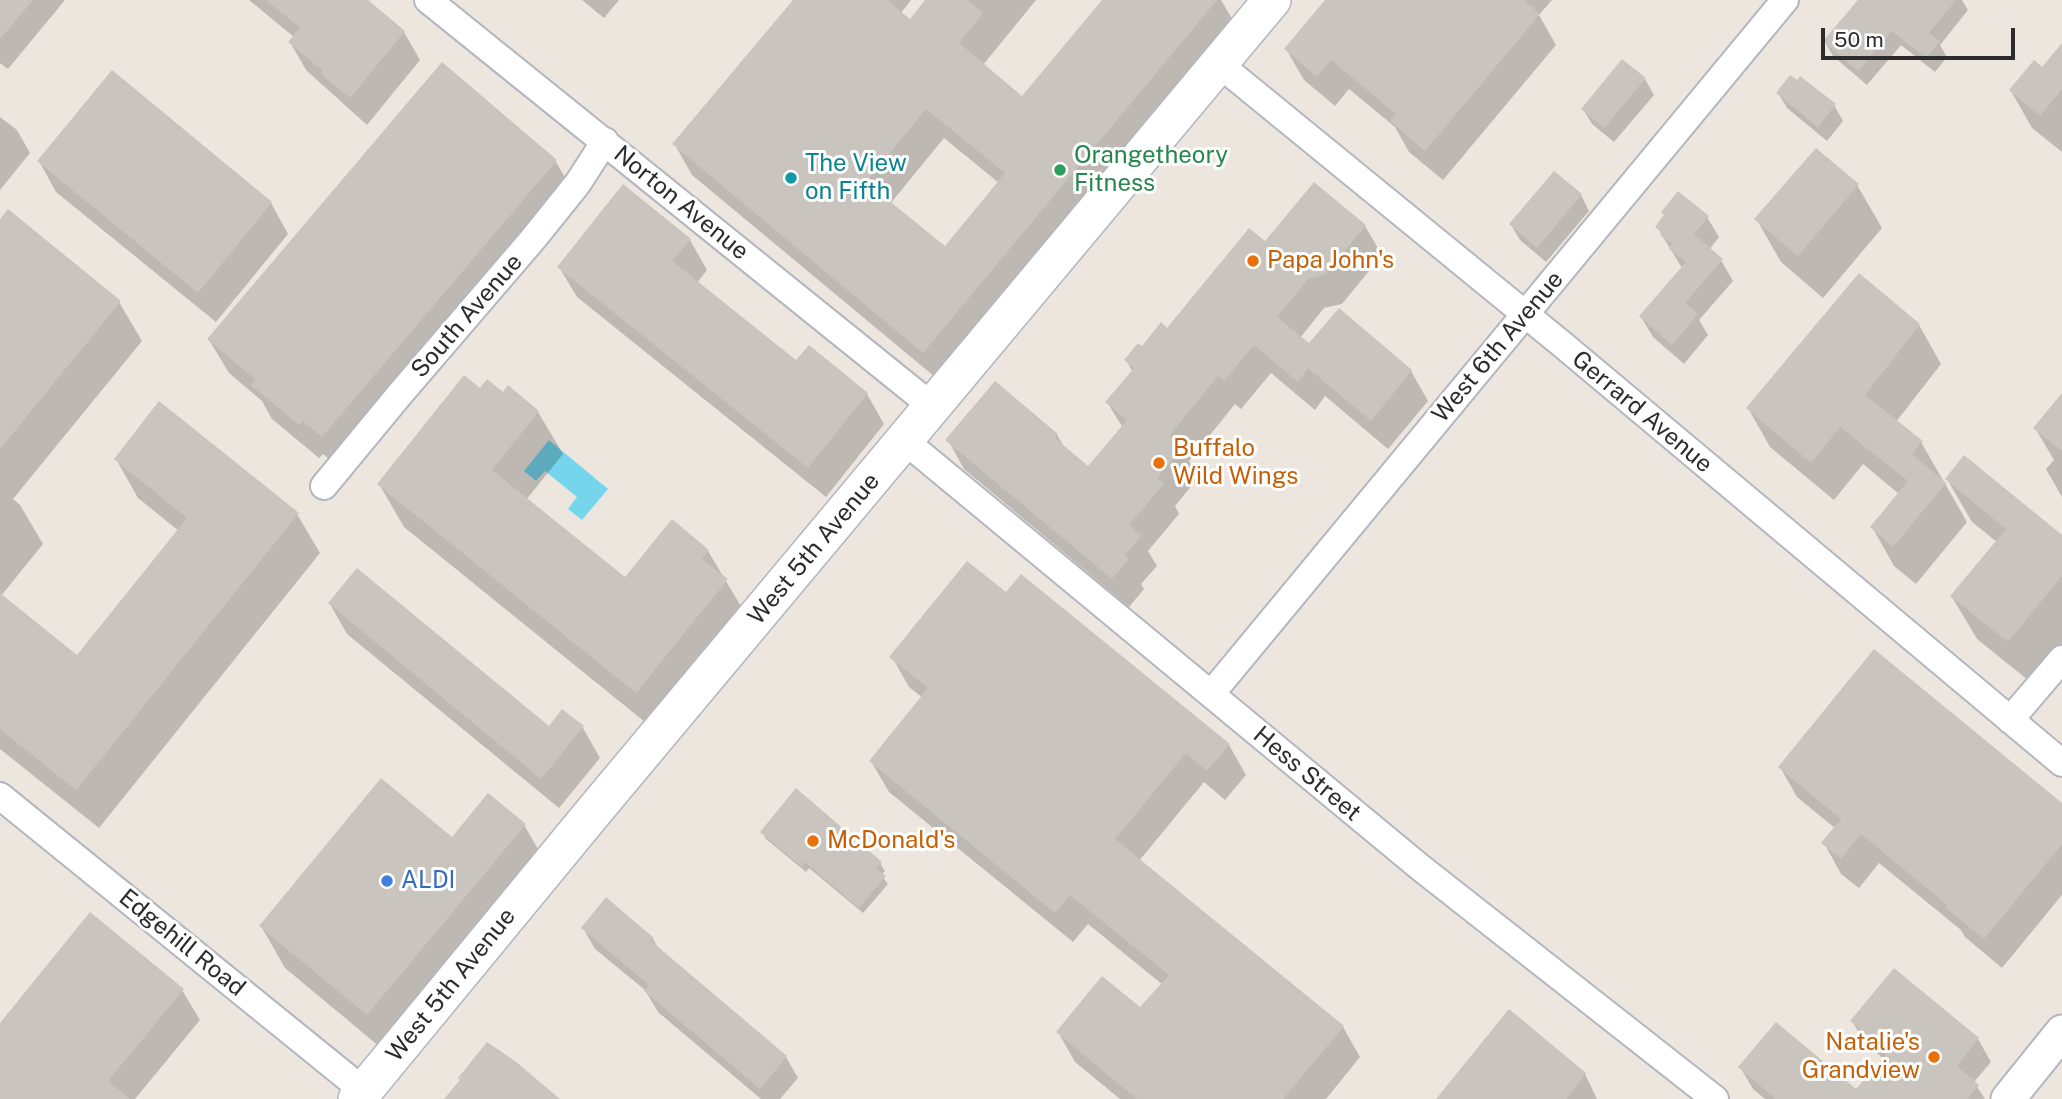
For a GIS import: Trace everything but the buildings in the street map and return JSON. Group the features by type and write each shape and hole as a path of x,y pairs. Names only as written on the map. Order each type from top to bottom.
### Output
{"main road":[{"name":"West 5th Avenue","path":"361,1095 1272,0"}],"street":[{"name":"Norton Avenue","path":"428,0 933,407"},
{"name":"West 6th Avenue","path":"1211,694 1785,0"},
{"name":"Gerrard Avenue","path":"1219,64 1526,314 2062,763"},
{"name":"South Avenue","path":"324,486 533,239 578,183 605,141"},
{"name":"Hess Street","path":"905,441 1420,868 1715,1099"},
{"path":"2010,720 2062,659"},
{"name":"Edgehill Road","path":"0,796 361,1095"},
{"path":"2008,1099 2062,1032"}],"water":[{"path":"549,440 608,489 582,520 568,509 577,497 545,471 536,481 524,471"}],"place":[{"name":"Orangetheory Fitness","path":"1060,170"},
{"name":"The View on Fifth","path":"791,178"},
{"name":"Papa John's","path":"1253,261"},
{"name":"Buffalo Wild Wings","path":"1159,463"},
{"name":"McDonald's","path":"813,841"},
{"name":"ALDI","path":"387,881"},
{"name":"Natalie's Grandview","path":"1934,1057"}]}
